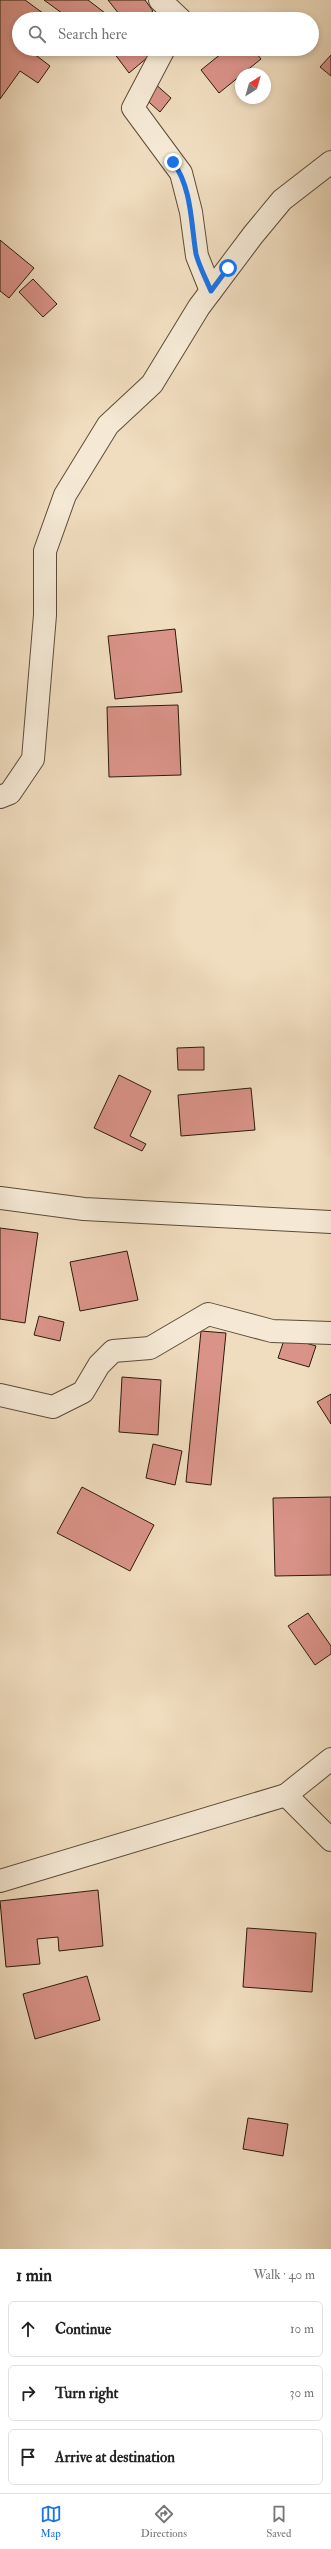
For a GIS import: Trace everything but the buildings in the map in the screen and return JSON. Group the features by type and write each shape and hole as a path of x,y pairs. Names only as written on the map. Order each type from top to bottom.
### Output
{"street":[{"path":"160,0 173,12"},
{"path":"160,56 133,108 181,173 190,212 197,256 211,291"},
{"path":"0,797 10,793 33,759 45,615 45,551 65,495 108,425 152,384 211,291 282,200 331,162"},
{"path":"0,1198 84,1208 331,1222"},
{"path":"0,1395 53,1408 84,1392 99,1365 113,1351 150,1348 208,1314 272,1331 331,1333"},
{"path":"0,1881 286,1795 331,1759"},
{"path":"286,1795 331,1840"}],"route":[{"path":"173,162 181,173 190,212 197,256 211,291 228,268"}]}
